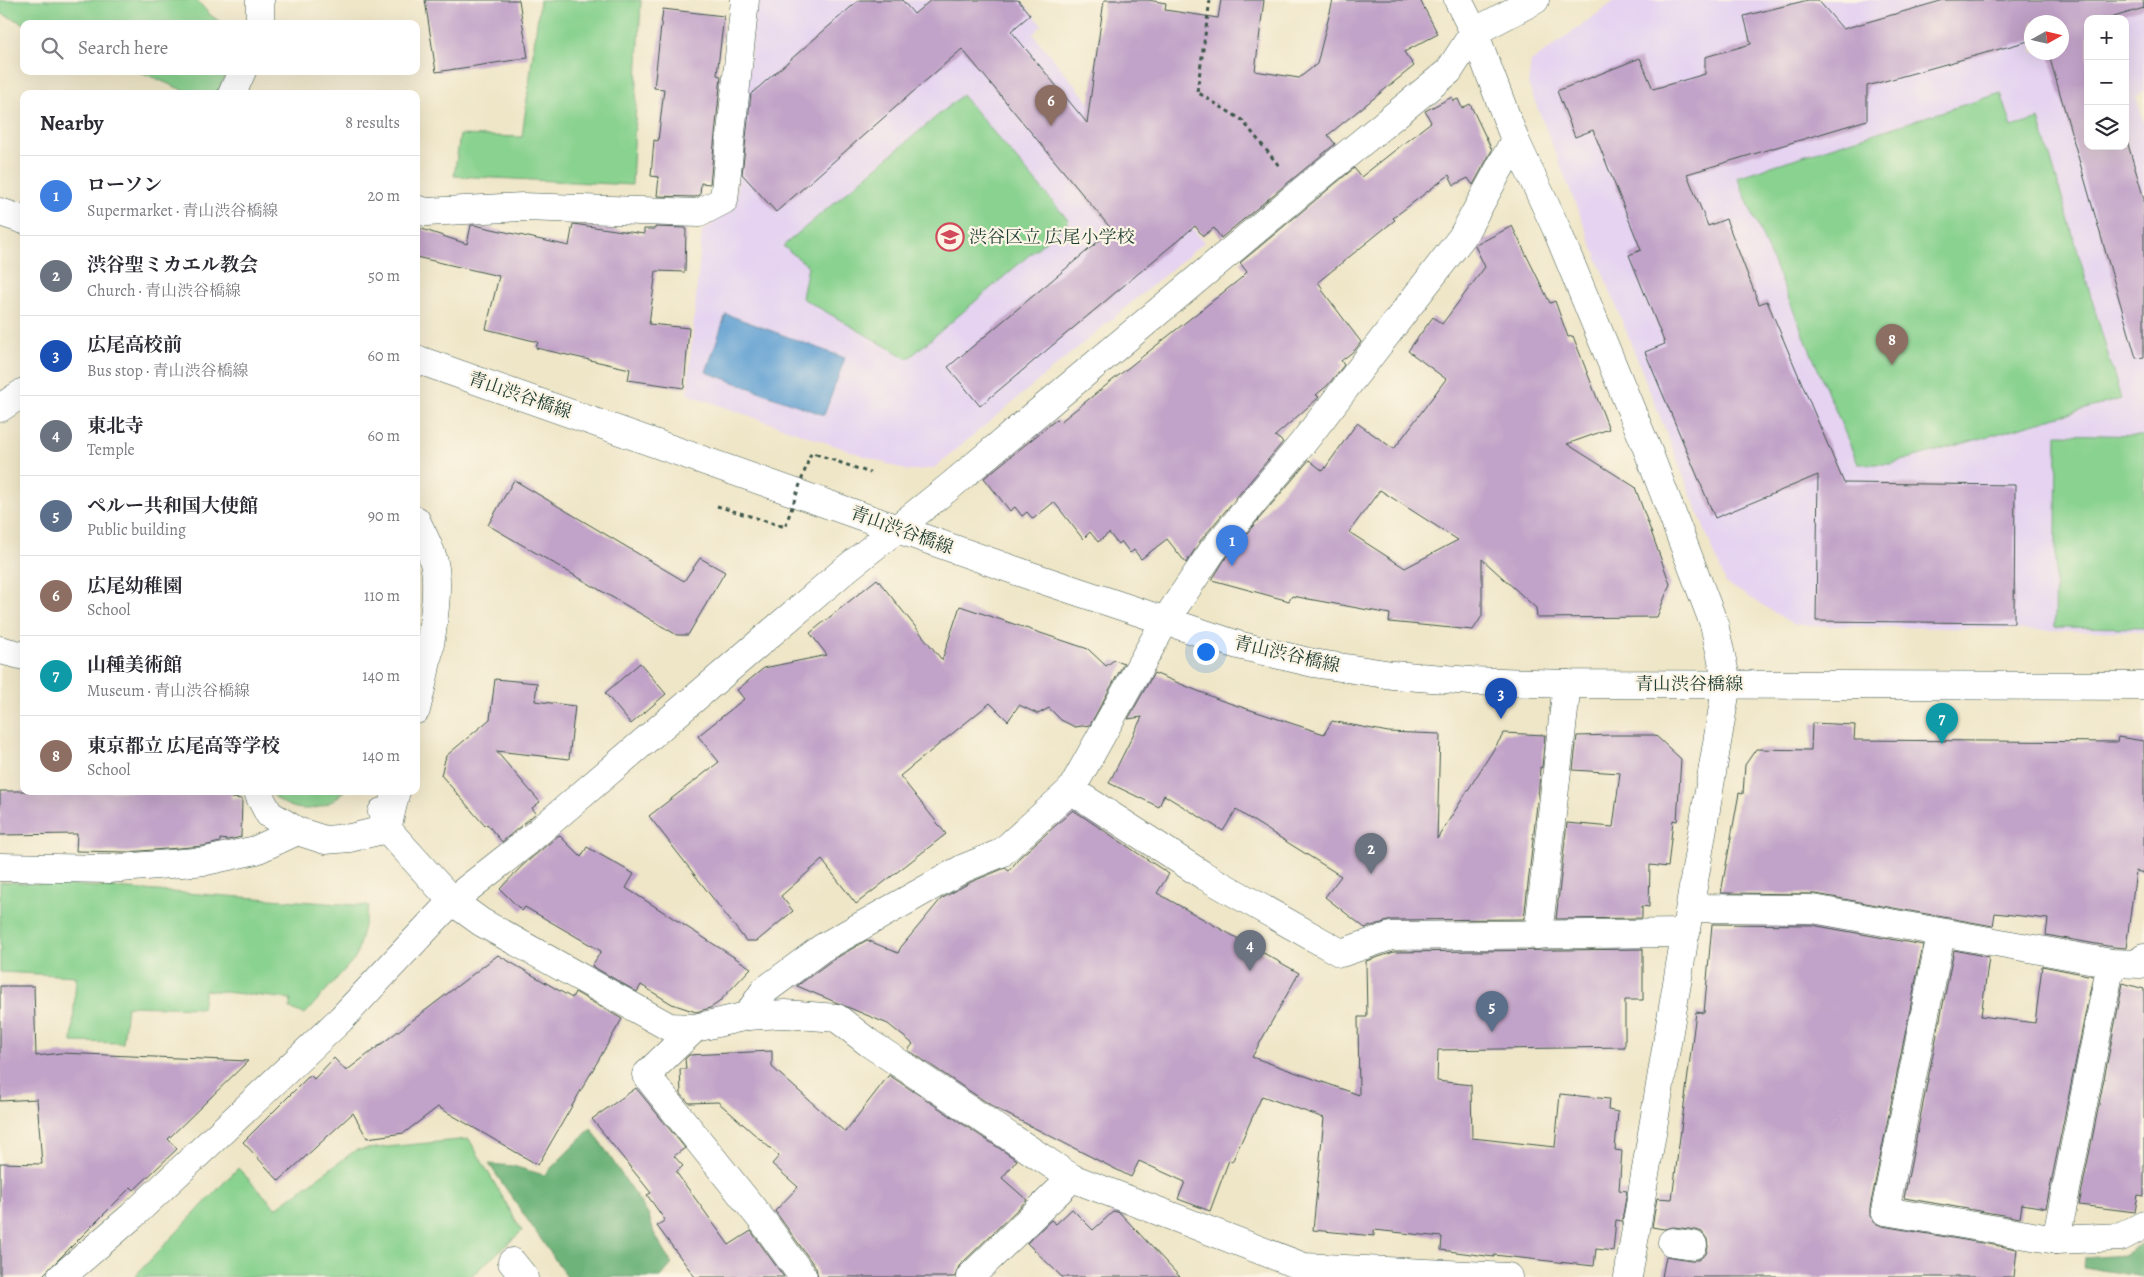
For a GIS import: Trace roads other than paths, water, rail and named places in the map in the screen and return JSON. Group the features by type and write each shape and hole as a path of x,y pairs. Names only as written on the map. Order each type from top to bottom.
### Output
{"street":[{"path":"260,0 260,20"},
{"path":"420,210 426,212 523,207 699,213 724,200 745,0"},
{"path":"1458,0 1474,32 1515,140 1556,228 1648,451 1714,624 1727,684 1689,920 1663,1241 1628,1277"},
{"path":"61,1277 132,1216 341,1019 452,901 524,844 846,570 1301,192 1449,72 1474,32 1535,0"},
{"path":"234,90 240,75"},
{"path":"747,1016 764,991 822,948 964,868 1001,853 1071,790 1165,621 1213,550 1302,444 1462,238 1515,140"},
{"path":"0,212 20,219"},
{"name":"青山渋谷橋線","path":"420,360 1031,576 1238,645 1313,663 1392,675 1471,681 1567,684 2144,686"},
{"path":"0,408 20,395"},
{"path":"420,530 434,563 436,597 420,693"},
{"path":"0,650 20,655"},
{"path":"1538,936 1567,684"},
{"path":"1071,790 1203,875 1340,953 1391,936 1538,936 1813,909 1941,934 2111,963 2141,964 2144,957"},
{"path":"259,795 269,814 297,831 325,840 350,838 387,828"},
{"path":"377,795 387,828 452,901 481,922 669,1027 695,1028 747,1016 785,1014 837,1018 869,1043 1072,1178 1304,1266 1508,1277"},
{"path":"387,828 395,795"},
{"path":"0,866 108,869 206,861 256,850 297,831"},
{"path":"1941,934 1885,1211 2056,1240 2121,1237 2144,1225"},
{"path":"2056,1240 2111,963"},
{"path":"695,1028 646,1075 765,1224 803,1277"},
{"path":"970,1277 1072,1178"}],"water":[{"path":"726,314 845,358 824,415 706,372"}],"place":[{"name":"広尾幼稚園","path":"1051,126"},
{"name":"渋谷区立 広尾小学校","path":"950,237"},
{"name":"東京都立 広尾高等学校","path":"1892,365"},
{"name":"ローソン","path":"1232,566"},
{"name":"広尾高校前","path":"1501,719"},
{"name":"山種美術館","path":"1942,744"},
{"name":"渋谷聖ミカエル教会","path":"1371,874"},
{"name":"東北寺","path":"1250,971"},
{"name":"ペルー共和国大使館","path":"1492,1032"}]}
